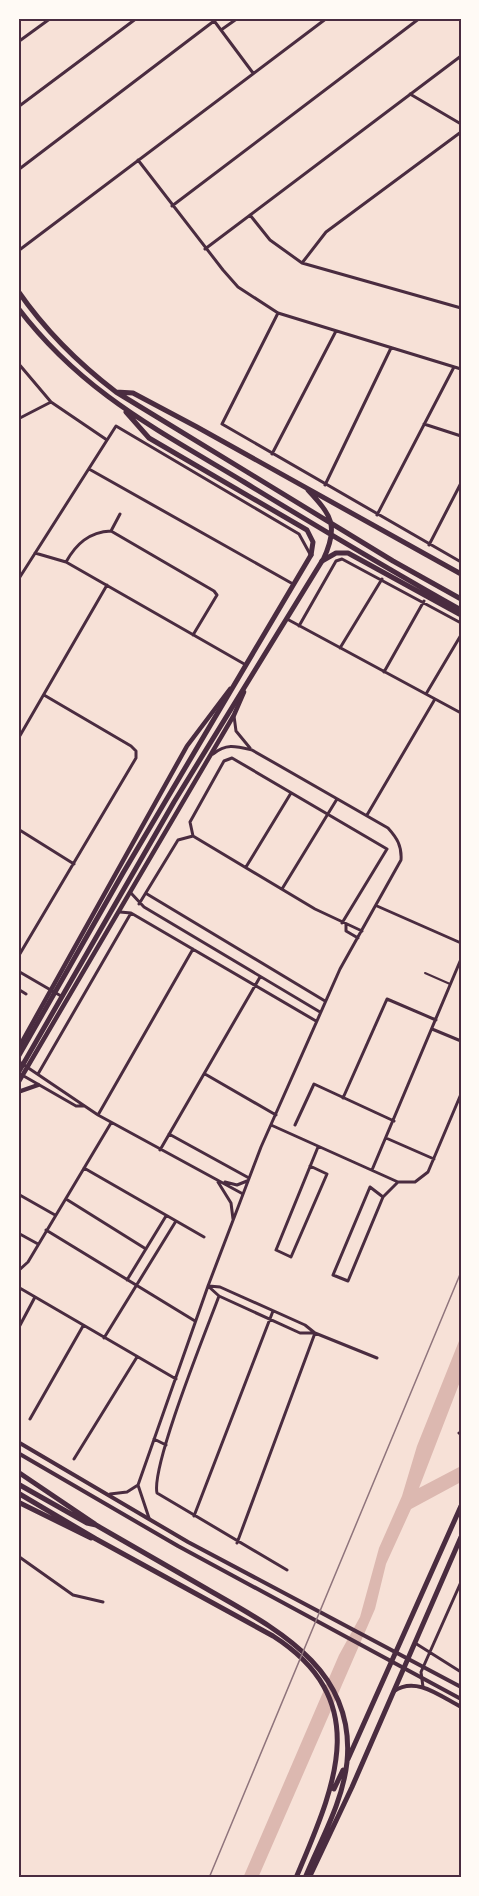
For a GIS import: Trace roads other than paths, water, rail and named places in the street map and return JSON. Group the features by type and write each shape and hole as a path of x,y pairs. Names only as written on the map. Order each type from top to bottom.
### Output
{"highway":[{"path":"18,291 48,331 78,361 116,392 461,599"},
{"path":"18,308 72,370 123,409 461,610"},
{"path":"116,392 133,393 302,484 461,574"},
{"path":"18,1059 311,555 313,542 307,531 149,438 123,409"},
{"path":"20,1075 174,802 230,708 245,689 333,539 333,527 325,508 302,484"},
{"path":"322,561 336,553 348,553 461,615"},
{"path":"18,1472 96,1525 270,1625 302,1650 328,1681 340,1702 345,1718 346,1764 337,1801 307,1878"},
{"path":"18,1484 87,1523 96,1525"},
{"path":"18,1493 279,1641 297,1655 318,1680 333,1709 338,1759 331,1790 295,1878"},
{"path":"18,1502 81,1535 96,1539"},
{"path":"295,1878 461,1506"},
{"path":"307,1878 394,1691 461,1537"}],"main road":[{"path":"18,1049 187,747 218,702 234,685"},
{"path":"18,1083 20,1075 28,1067 68,1000 234,715 245,689"},
{"path":"103,895 110,905 122,906"},
{"path":"18,1092 38,1085"}],"street":[{"path":"18,42 51,18"},
{"path":"18,107 136,18"},
{"path":"221,30 238,18"},
{"path":"18,249 327,18"},
{"path":"172,206 420,18"},
{"path":"18,170 213,20 254,73"},
{"path":"206,249 461,56"},
{"path":"410,94 461,124"},
{"path":"302,263 326,232 461,132"},
{"path":"138,160 238,287 278,313 461,369"},
{"path":"250,215 270,240 302,263 461,309"},
{"path":"278,313 222,422 227,428 461,562"},
{"path":"272,454 336,331"},
{"path":"325,485 392,348"},
{"path":"18,363 51,402 107,440"},
{"path":"377,515 454,366"},
{"path":"18,419 51,402"},
{"path":"424,424 461,436"},
{"path":"18,580 116,426 299,534 311,555"},
{"path":"89,469 293,584"},
{"path":"429,545 461,483"},
{"path":"456,492 461,495"},
{"path":"111,531 120,514"},
{"path":"66,562 76,546 88,536 111,531 214,591 217,595 193,635"},
{"path":"35,553 66,562 246,665"},
{"path":"299,626 336,561 349,560 461,622"},
{"path":"340,648 382,579"},
{"path":"18,739 107,585"},
{"path":"384,672 424,602"},
{"path":"287,619 461,713"},
{"path":"426,694 461,635"},
{"path":"18,957 136,758 136,751 44,695"},
{"path":"367,815 435,699"},
{"path":"234,715 236,731 252,750"},
{"path":"148,1518 138,1485 195,1321 243,1194 325,1001 401,860 402,853 395,836 367,815 252,750 234,745 222,746 209,757"},
{"path":"193,836 190,822 228,758 232,758 387,849 344,924 346,931 358,938"},
{"path":"246,867 291,793"},
{"path":"282,889 337,799"},
{"path":"18,829 74,864"},
{"path":"140,904 178,840 193,836 344,924 351,924 362,931"},
{"path":"130,892 140,904 320,1012"},
{"path":"147,894 325,1001"},
{"path":"377,906 461,943"},
{"path":"118,912 131,912 316,1021"},
{"path":"38,1074 131,912"},
{"path":"98,1115 194,949"},
{"path":"372,1170 461,959"},
{"path":"18,971 68,1000"},
{"path":"425,973 450,984"},
{"path":"160,1150 260,977"},
{"path":"18,989 26,994"},
{"path":"343,1098 387,999 436,1020"},
{"path":"432,1029 461,1041"},
{"path":"18,1059 98,1115 243,1194"},
{"path":"204,1074 276,1115"},
{"path":"20,1075 76,1106 84,1106"},
{"path":"295,1125 314,1084 394,1121"},
{"path":"272,1125 398,1182 410,1184 428,1172 461,1094"},
{"path":"18,1271 28,1262 111,1122"},
{"path":"169,1134 249,1179"},
{"path":"386,1138 434,1160"},
{"path":"310,1166 327,1174 291,1257 276,1250 310,1166 318,1147"},
{"path":"84,1167 204,1237"},
{"path":"217,1180 237,1185 249,1179"},
{"path":"217,1180 231,1203 233,1222"},
{"path":"383,1197 370,1187 333,1275 348,1281 383,1197 398,1182"},
{"path":"18,1194 55,1215"},
{"path":"65,1198 146,1249"},
{"path":"127,1280 166,1216"},
{"path":"104,1338 176,1221"},
{"path":"46,1230 195,1321"},
{"path":"18,1233 38,1245"},
{"path":"208,1286 219,1296 269,1320 300,1333 315,1334 377,1359"},
{"path":"208,1286 220,1287 305,1324 315,1334"},
{"path":"18,1287 176,1380"},
{"path":"219,1296 166,1445 156,1482 157,1493 237,1543 286,1570"},
{"path":"18,1329 35,1297"},
{"path":"194,1516 273,1311"},
{"path":"30,1419 83,1326"},
{"path":"237,1543 315,1334"},
{"path":"74,1459 137,1357"},
{"path":"154,1439 166,1445"},
{"path":"18,1442 110,1494 188,1542 461,1688"},
{"path":"18,1453 178,1546 459,1697"},
{"path":"110,1494 127,1492 138,1485"},
{"path":"18,1557 59,1588 73,1595 103,1602"},
{"path":"423,1687 421,1672 461,1582"},
{"path":"414,1642 461,1672"},
{"path":"394,1691 408,1684 423,1687 461,1707"}],"tram line":[{"path":"209,1878 461,1272"}]}
